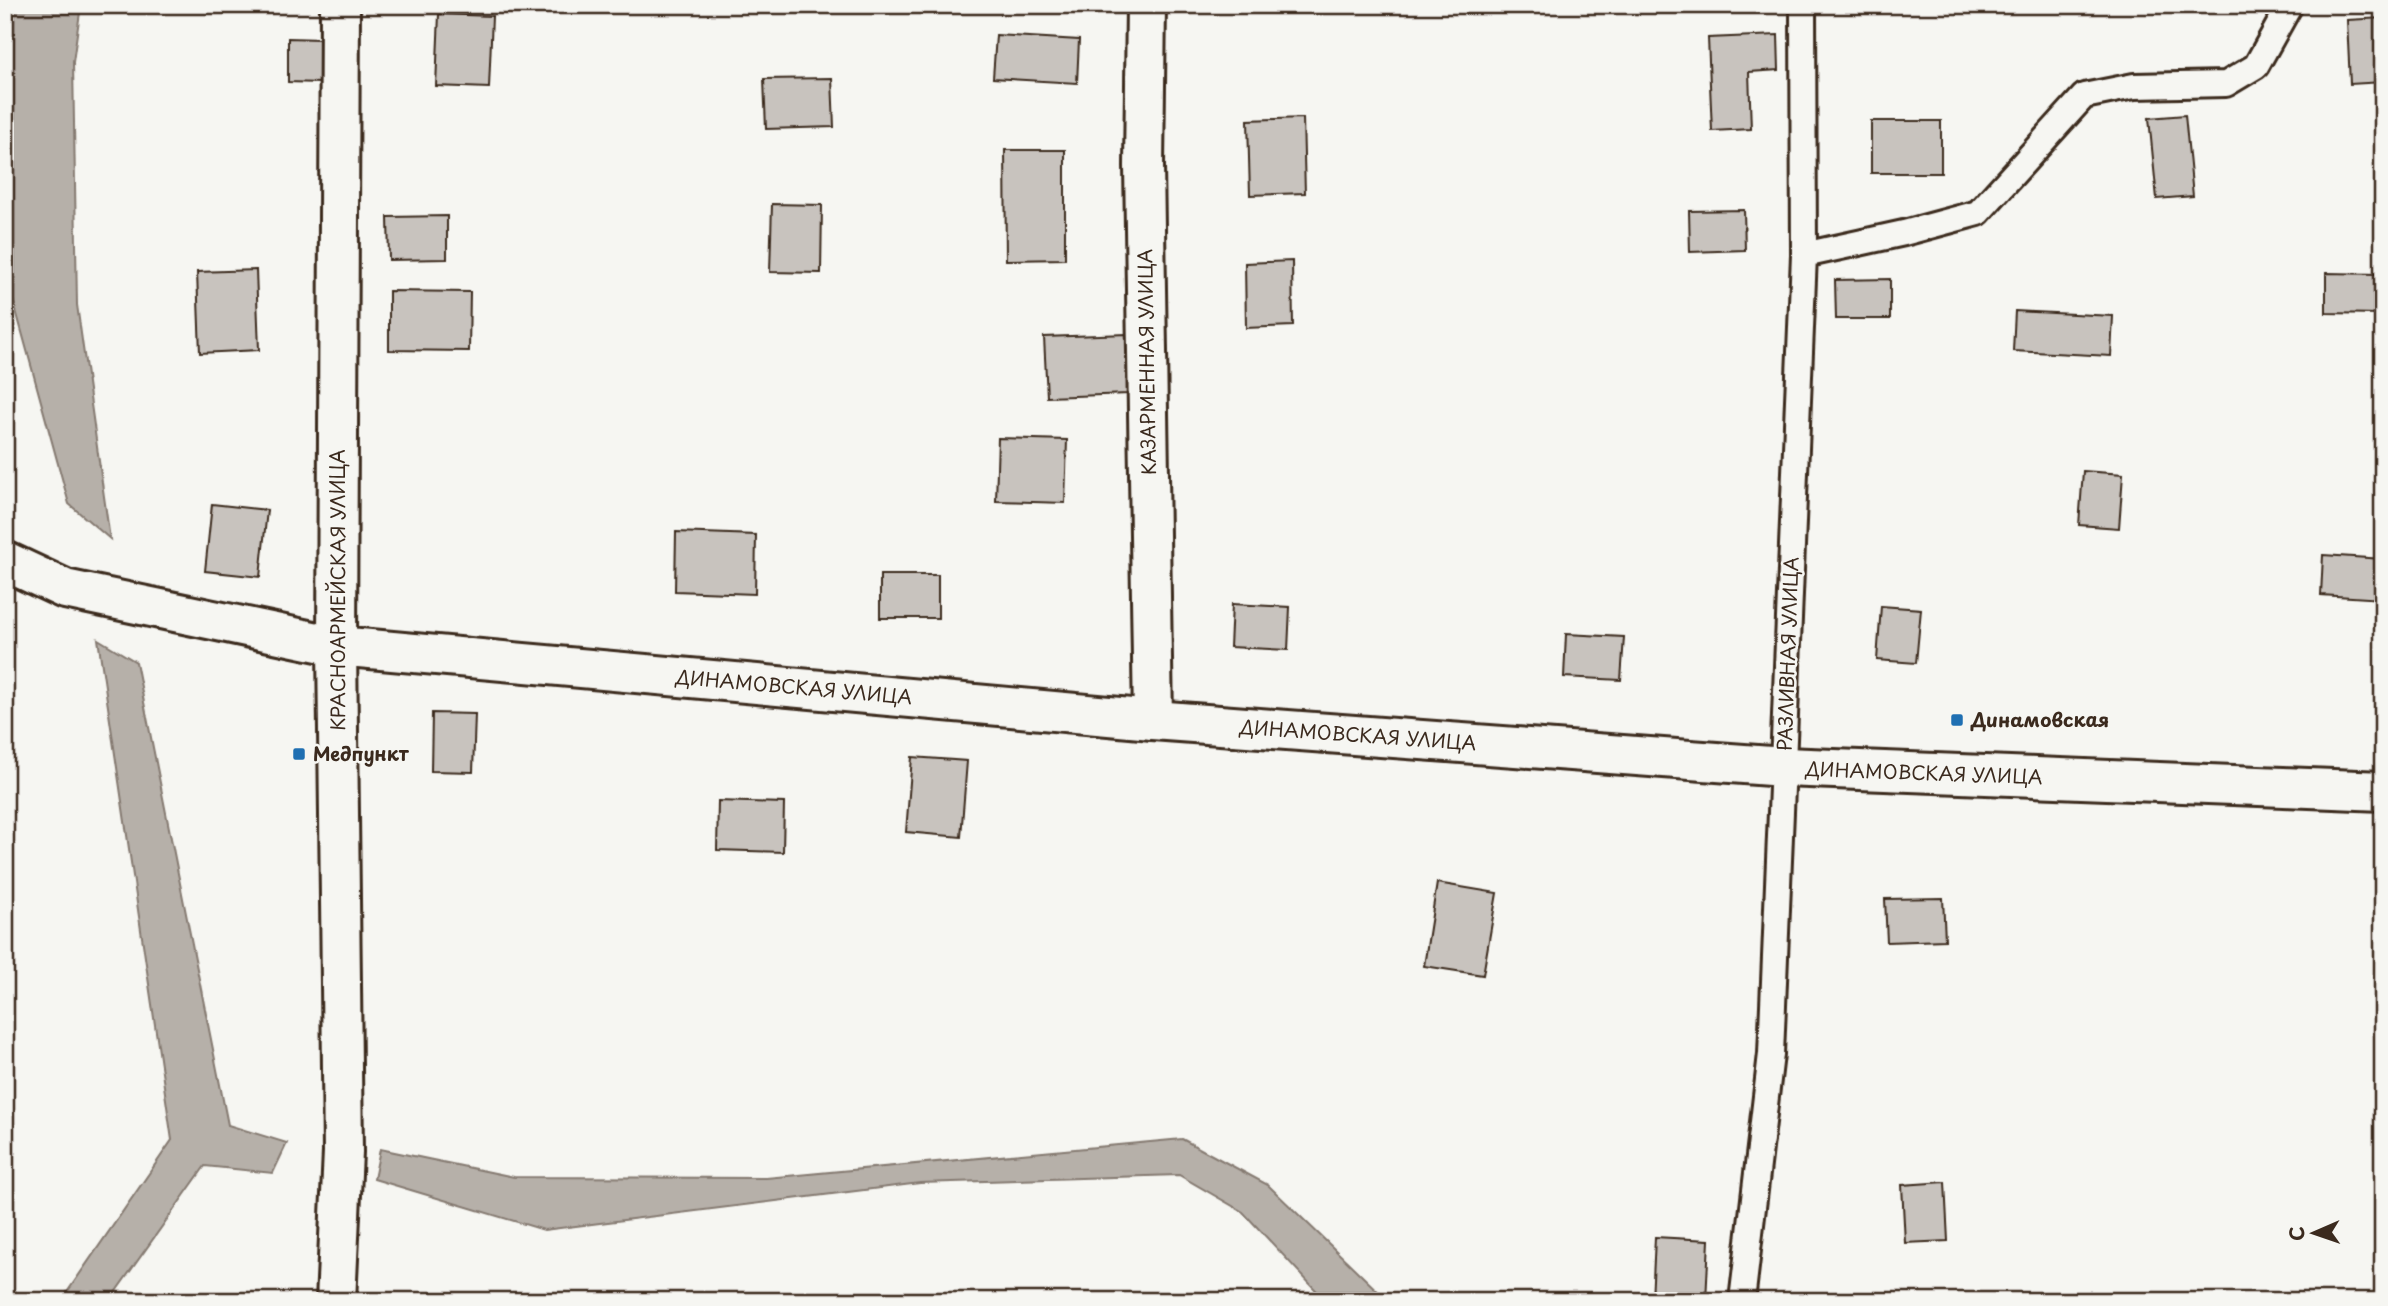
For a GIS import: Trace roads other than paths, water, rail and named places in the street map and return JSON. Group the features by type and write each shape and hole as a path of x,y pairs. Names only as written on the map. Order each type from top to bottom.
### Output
{"street":[{"name":"КРАСНОАРМЕЙСКАЯ УЛИЦА","path":"336,1301 343,1152 337,646 340,5"},
{"name":"КАЗАРМЕННАЯ УЛИЦА","path":"1146,5 1144,166 1153,720"},
{"name":"ДИНАМОВСКАЯ УЛИЦА","path":"5,564 65,589 337,646 1153,720 1784,767 2383,791"}],"lane":[{"name":"РАЗЛИВНАЯ УЛИЦА","path":"1742,1301 1772,1054 1804,254 1802,5"},
{"path":"1804,254 1904,233 1978,213 2084,96 2134,86 2226,84 2256,66 2290,5"}],"place":[{"name":"Динамовская","path":"1957,720"},
{"name":"Медпункт","path":"299,754"}]}
